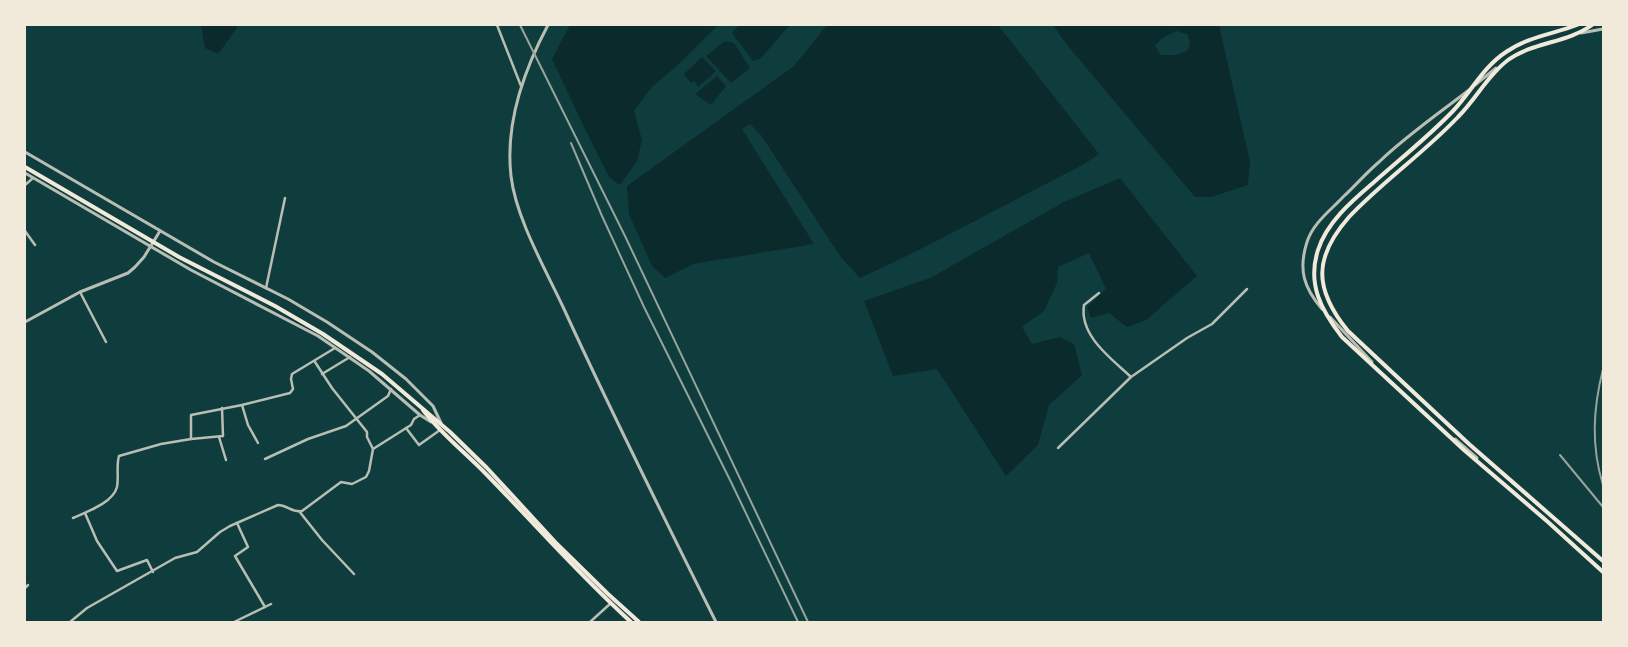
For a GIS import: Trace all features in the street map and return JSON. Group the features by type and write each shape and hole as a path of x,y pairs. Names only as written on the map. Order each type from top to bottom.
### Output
{"main road":[{"path":"1577,25 1519,44 1504,53 1490,65 1454,110 1354,200 1334,222 1318,249 1315,265 1315,282 1322,307 1330,322 1342,337 1464,450 1603,572"},
{"path":"1592,25 1581,32 1523,51 1508,60 1496,71 1460,116 1359,206 1340,227 1326,252 1322,274 1329,304 1337,318 1348,331 1469,444 1603,561"},
{"path":"25,167 179,256 275,306 323,334 382,374 440,423 487,468 557,544 639,622"},
{"path":"418,404 432,422 486,473 558,551 631,622"}],"street":[{"path":"497,25 521,86"},
{"path":"548,25 534,52 521,86 510,146 511,174 518,208 572,326 716,622"},
{"path":"1603,29 1575,34 1532,47 1505,59 1498,67 1407,138 1379,161 1316,224 1307,241 1304,273 1305,284 1311,296 1369,360 1603,572"},
{"path":"25,152 214,262 288,299 327,322 383,360 406,379 433,406 440,423"},
{"path":"25,173 151,247 296,323 337,348 391,389 420,415 432,422"},
{"path":"25,185 33,178"},
{"path":"266,288 285,198"},
{"path":"25,322 80,292 128,273 135,268 151,247 160,231"},
{"path":"25,232 35,245"},
{"path":"1058,448 1131,377 1212,324 1247,289"},
{"path":"80,292 106,342"},
{"path":"1099,293 1084,305 1084,314 1090,334 1131,377"},
{"path":"191,439 191,415 242,405 292,392 292,374 337,348"},
{"path":"322,374 350,357"},
{"path":"299,512 341,482 352,484 366,477 374,449 367,436 367,431 332,388 315,362"},
{"path":"265,459 308,439 341,428 388,396 391,389"},
{"path":"242,405 248,425 258,444"},
{"path":"73,518 98,507 114,494 117,488 119,456 191,439 223,436 222,408"},
{"path":"374,449 412,424 414,419 420,415"},
{"path":"406,428 419,445 440,430"},
{"path":"219,436 226,460"},
{"path":"70,622 87,608 178,557 194,554 220,532 278,505 299,512 354,574"},
{"path":"85,513 97,541 117,571 147,560 153,572"},
{"path":"237,523 248,547 235,556 265,607"},
{"path":"590,622 611,603"},
{"path":"234,622 271,604"}],"water":[{"path":"201,25 237,25 237,28 218,54 205,48"},
{"path":"570,25 718,25 678,65 651,88 634,111 642,140 637,161 620,185 609,177 552,59"},
{"path":"739,25 790,25 761,58 753,61 732,33"},
{"path":"827,25 998,25 1099,154 1086,163 915,252 860,278 840,256 761,135 750,124 742,129 814,244 693,264 665,278 652,266 629,214 627,186 794,66"},
{"path":"1053,25 1219,25 1250,162 1248,185 1211,197 1195,197 1067,45","holes":["1176,31 1187,34 1190,43 1187,51 1175,55 1161,55 1155,46 1161,39"]},
{"path":"725,41 734,43 750,68 731,83 706,56"},
{"path":"702,57 716,71 698,87 694,81 691,83 684,74"},
{"path":"717,76 726,86 711,105 695,94"},
{"path":"1120,178 1197,276 1146,320 1127,327 1109,313 1091,318 1087,307 1106,289 1089,253 1058,267 1057,283 1044,311 1022,327 1032,344 1060,337 1074,344 1082,375 1049,405 1038,445 1006,476 937,369 893,376 864,301 930,278 1064,202"}],"railway":[{"path":"520,25 625,236 808,622"},
{"path":"571,143 644,307 798,622"},
{"path":"1603,369 1595,413 1595,442 1603,485"},
{"path":"1560,455 1603,507"}]}
